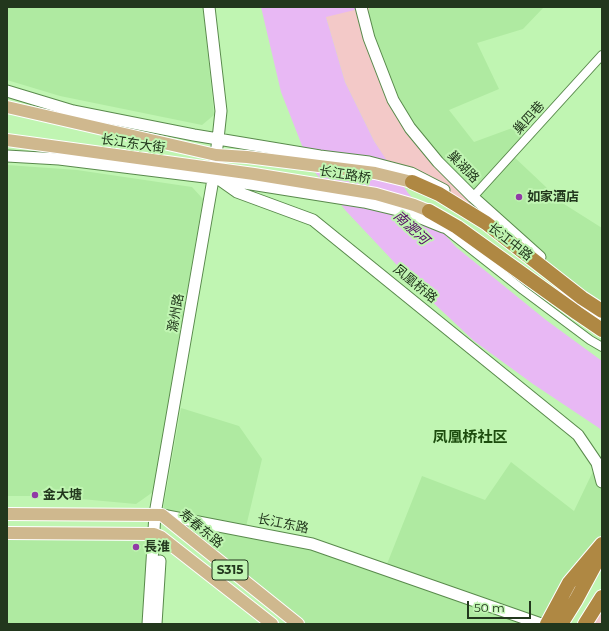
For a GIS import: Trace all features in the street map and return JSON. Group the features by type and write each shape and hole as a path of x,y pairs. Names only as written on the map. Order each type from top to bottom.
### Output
{"highway":[{"name":"长江中路","path":"411,177 486,223 582,298 602,311"},
{"name":"长江中路","path":"429,211 457,227 577,314 602,330"},
{"path":"546,624 569,583 602,545"},
{"path":"562,624 596,563 602,545"},
{"path":"570,624 602,572"},
{"path":"585,624 602,597"}],"main road":[{"name":"长江东大街","path":"7,107 220,155 247,157"},
{"name":"长江东大街","path":"7,140 217,175 251,179"},
{"name":"长江路桥","path":"247,157 375,174 411,177"},
{"name":"长江路桥","path":"251,179 376,194 429,211"},
{"name":"长江东路","path":"7,514 159,515"},
{"name":"寿春东路","path":"159,515 298,624"},
{"path":"7,533 157,536"},
{"name":"S315","path":"157,536 272,624"}],"street":[{"name":"滁州路","path":"209,7 222,140"},
{"name":"滁州路","path":"148,624 159,515 228,111 216,7"},
{"name":"巢湖路","path":"362,10 372,45 393,100 410,128 438,162 512,233 559,274 602,305"},
{"name":"巢四巷","path":"473,197 602,55"},
{"path":"7,91 73,111 222,140 320,156 368,162 440,187 499,227 512,233"},
{"path":"7,156 59,159 217,175"},
{"name":"凤凰桥路","path":"217,175 237,192 313,220 578,434 597,463 602,482"},
{"path":"251,179 406,212 444,226 523,290 602,348"},
{"path":"473,197 499,227 539,264"},
{"name":"长江东路","path":"159,515 312,544 541,624"},
{"name":"滁州路","path":"156,624 157,536"}],"shaded area":[{"path":"7,7 203,7 214,115 202,125 60,96 7,80"},
{"path":"323,7 369,7 369,38 393,100 499,227 391,168 374,141 345,82"},
{"path":"369,7 544,7 523,29 477,43 499,89 449,110 474,142 515,127 525,140 512,155 564,204 602,228 602,305 512,233 410,128 369,38"},
{"path":"7,165 77,170 192,187 203,199 153,492 136,504 48,496 7,496"},
{"path":"181,408 239,426 262,459 245,531 385,569 422,476 485,500 511,462 574,511 597,463 602,482 602,544 547,624 298,624 162,515"},
{"path":"7,533 154,534 148,624 7,624"},
{"path":"602,597 602,624 585,624"}],"water":[{"name":"南淝河","path":"261,7 367,7 326,17 345,82 374,141 408,193 456,247 546,320 602,361 602,431 533,384 474,341 426,296 346,211 310,166 281,92"}],"place":[{"name":"如家酒店","path":"519,197"},
{"name":"金大塘","path":"35,495"},
{"name":"長淮","path":"136,547"}],"district":[{"name":"凤凰桥社区","path":"470,438"}]}
